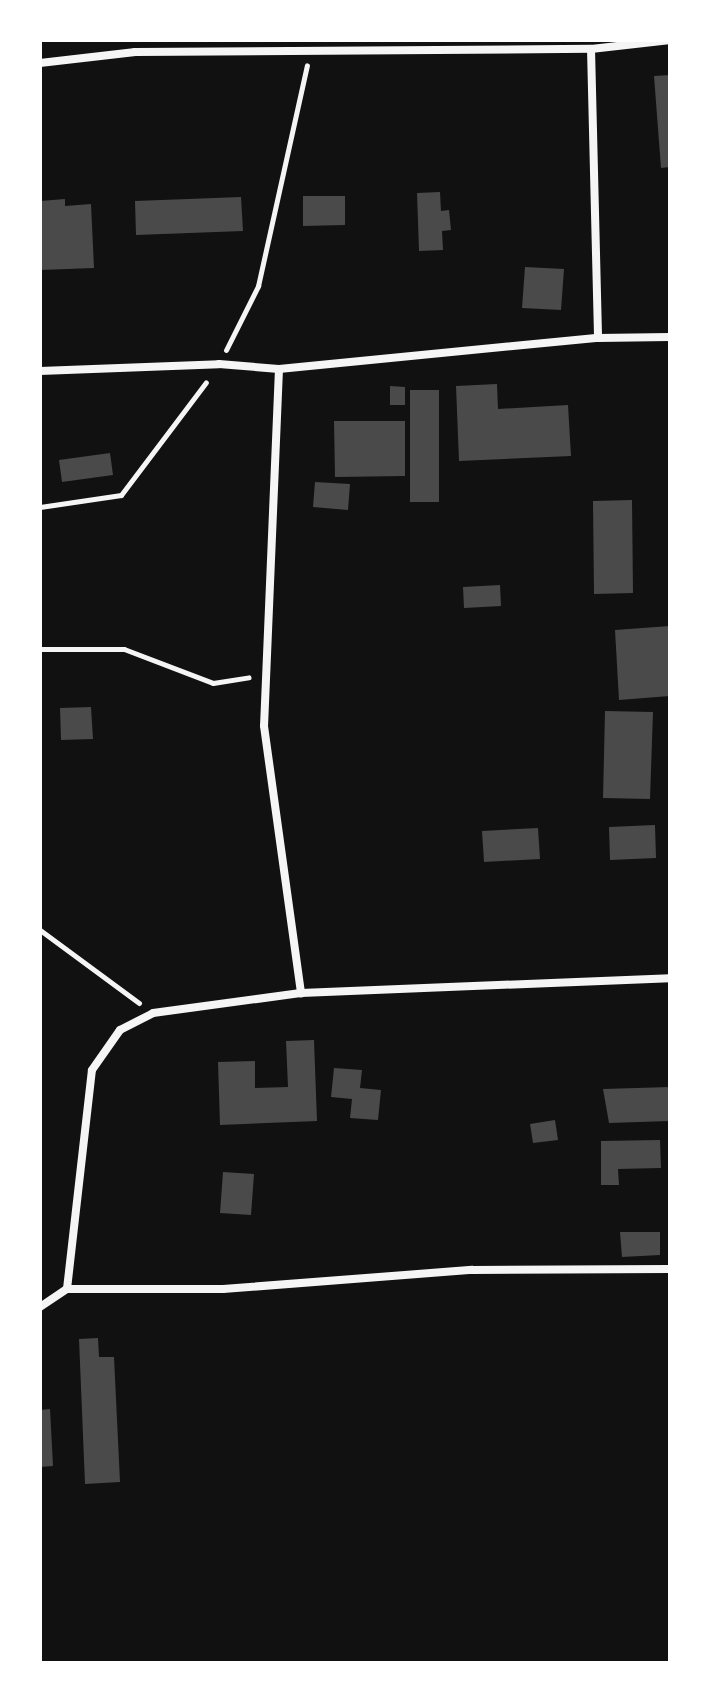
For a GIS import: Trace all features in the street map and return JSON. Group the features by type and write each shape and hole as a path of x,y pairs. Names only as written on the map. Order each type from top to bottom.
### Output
{"street":[{"path":"135,40 135,52"},
{"path":"40,63 135,52 309,52 560,44 591,49 670,40"},
{"path":"591,49 598,338"},
{"path":"40,371 219,364 279,369 598,338 670,337"},
{"path":"279,369 264,726 301,993"},
{"path":"67,1289 92,1070 120,1030 153,1013 301,993 670,978"},
{"path":"40,1307 67,1289 223,1289 472,1270 670,1269"}],"path":[{"path":"40,507 121,495 219,364 258,286 297,128 309,52"},
{"path":"40,649 124,649 213,683 248,679 268,636"},
{"path":"40,930 153,1013"}],"building":[{"path":"670,75 670,167 661,168 654,76"},
{"path":"440,192 441,211 449,210 451,230 442,231 443,250 419,251 417,193"},
{"path":"303,196 345,196 345,225 303,226"},
{"path":"241,197 243,231 136,235 135,201"},
{"path":"65,199 65,206 91,204 94,268 40,270 40,201"},
{"path":"525,267 564,269 561,310 522,308"},
{"path":"497,384 498,409 568,405 571,456 459,461 456,386"},
{"path":"390,386 405,387 405,405 390,405"},
{"path":"410,390 439,390 439,502 410,502"},
{"path":"334,421 405,421 405,476 335,477"},
{"path":"110,453 113,475 62,482 59,460"},
{"path":"315,482 350,484 348,510 313,507"},
{"path":"632,500 633,593 594,594 593,501"},
{"path":"500,585 501,606 464,608 463,587"},
{"path":"670,626 670,696 619,700 615,630"},
{"path":"91,707 93,739 61,740 60,708"},
{"path":"605,711 653,712 650,799 603,798"},
{"path":"655,825 656,858 610,860 609,827"},
{"path":"538,828 540,859 484,862 482,831"},
{"path":"314,1040 317,1121 220,1125 218,1062 255,1061 255,1088 288,1087 286,1041"},
{"path":"334,1068 362,1070 360,1088 381,1090 378,1120 350,1118 352,1099 331,1097"},
{"path":"670,1087 670,1121 609,1123 603,1089"},
{"path":"555,1120 558,1140 533,1143 530,1124"},
{"path":"660,1140 661,1168 618,1169 619,1185 601,1185 601,1141"},
{"path":"223,1172 254,1174 251,1215 220,1213"},
{"path":"620,1232 660,1232 660,1255 622,1257"},
{"path":"98,1338 99,1357 114,1357 120,1482 85,1484 79,1339"},
{"path":"50,1409 53,1466 40,1467 40,1410"}]}
